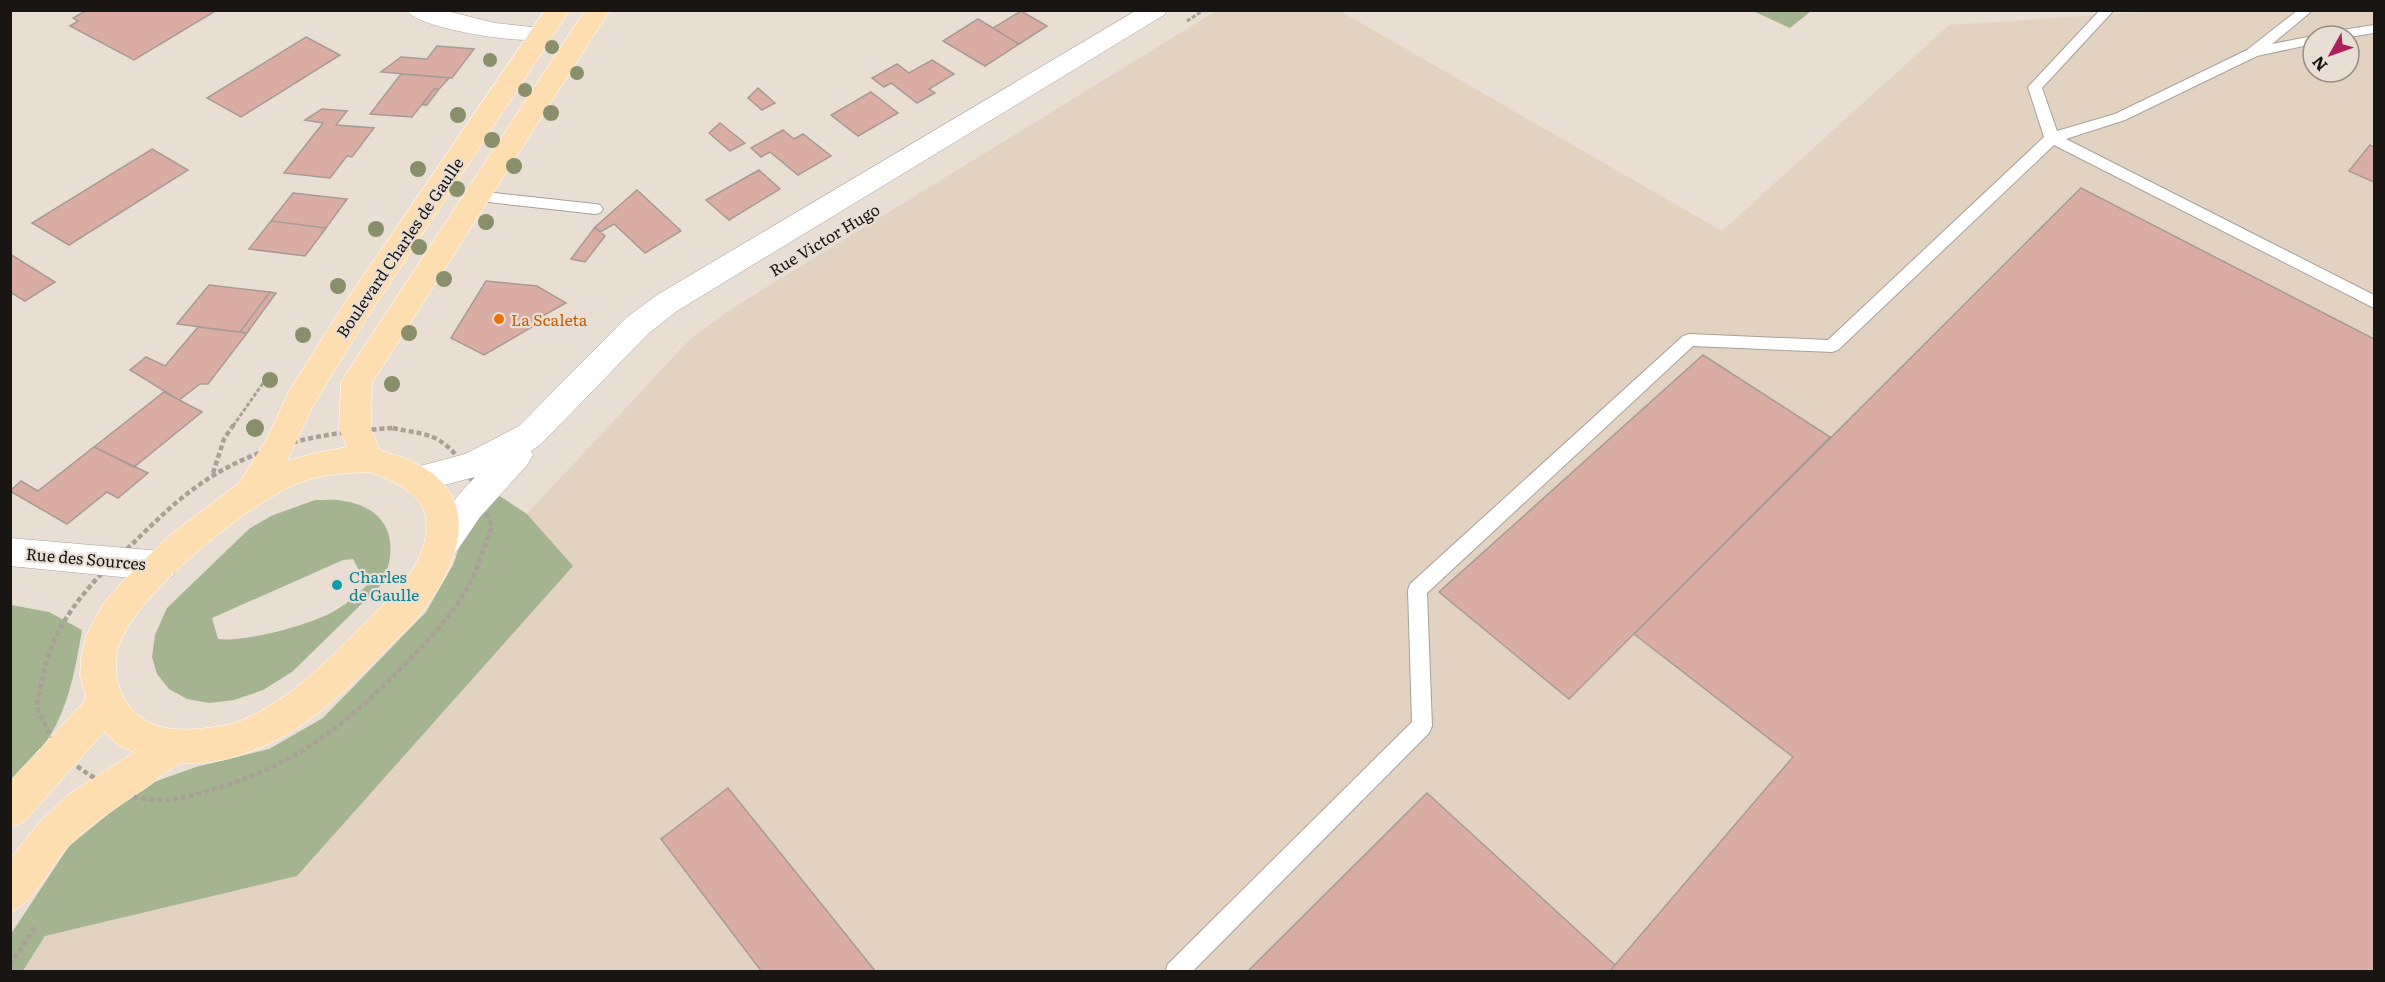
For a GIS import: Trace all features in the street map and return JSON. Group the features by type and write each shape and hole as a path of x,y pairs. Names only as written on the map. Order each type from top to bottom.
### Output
{"main road":[{"name":"Boulevard Charles de Gaulle","path":"252,491 279,446 300,400 353,315 558,10"},
{"path":"368,459 355,429 357,382 598,10"},
{"path":"368,459 387,464 417,479 442,508 445,521 442,545 415,595 336,677 313,698 279,720 226,743 200,747 174,747 150,741 132,733 115,718 103,699 97,682 97,663 103,639 114,617 161,566 206,525 252,491 306,468 344,460 368,459"},
{"path":"10,809 96,715 103,699"},
{"path":"10,892 54,834 82,808 174,747"}],"street":[{"path":"418,10 439,18 515,34 542,34"},
{"name":"Rue Victor Hugo","path":"442,545 470,503 517,455 530,435 638,325 667,303 1155,10"},
{"name":"Rue Victor Hugo","path":"417,479 481,463 530,435"},
{"name":"Rue des Sources","path":"10,552 161,566"}],"lane":[{"path":"2108,10 2035,87 2052,138 2374,302"},
{"path":"1176,972 1422,726 1417,590 1689,340 1832,346 2052,138 2120,117 2252,53 2307,10"},
{"path":"2252,53 2301,43"},
{"path":"476,196 595,209"}],"path":[{"path":"1183,23 1204,10"},
{"path":"492,526 500,518"}],"shaded area":[{"path":"2176,10 2374,11 2374,971 23,972 45,936 297,876 572,566 527,514 691,338 736,306 1216,11 1340,11 1722,231 1949,25"}],"green space":[{"path":"1753,11 1811,11 1790,28"},
{"path":"498,495 527,514 573,566 297,876 45,936 23,971 11,972 11,934 69,846 143,786 196,767 269,749 323,718 426,612 453,565 467,526"},
{"path":"315,500 344,501 360,505 373,512 388,531 390,543 387,571 381,585 292,672 263,690 234,700 209,703 187,699 169,689 157,674 152,657 155,635 167,608 249,529 271,516","holes":["353,559 367,585 341,607 311,621 285,630 256,636 218,639 212,618 343,560"]},
{"path":"11,605 49,612 82,630 73,676 58,721 42,748 11,782"}],"building":[{"path":"87,10 217,10 134,60 70,26 78,21 73,18"},
{"path":"1021,11 1047,26 1019,44 993,28"},
{"path":"978,19 1019,44 985,66 943,41"},
{"path":"306,37 340,55 241,117 207,98"},
{"path":"437,46 474,49 452,78 381,72 401,57 427,59"},
{"path":"932,60 954,74 929,89 935,93 917,103 891,83 884,87 872,78 897,64 909,73"},
{"path":"401,74 449,78 439,89 434,89 412,117 370,114"},
{"path":"758,88 775,103 762,110 748,98"},
{"path":"434,89 439,89 427,105 422,105"},
{"path":"871,92 898,113 858,136 831,115"},
{"path":"322,109 347,111 336,125 374,128 352,157 347,156 330,178 284,173 323,123 305,120"},
{"path":"720,123 745,143 730,151 709,133"},
{"path":"783,130 794,139 803,134 831,156 798,175 770,152 761,157 751,148"},
{"path":"2370,145 2374,147 2374,182 2349,171"},
{"path":"152,149 188,170 69,245 32,223"},
{"path":"759,170 780,189 729,220 706,200"},
{"path":"2081,188 2374,339 2374,972 1609,972 1793,757 1634,634"},
{"path":"637,190 681,231 645,253 614,224 600,232 595,227"},
{"path":"293,193 347,199 326,228 271,221"},
{"path":"271,221 326,228 305,256 249,249"},
{"path":"595,227 605,236 585,262 571,259"},
{"path":"10,254 55,282 25,301 10,292"},
{"path":"486,281 537,286 566,303 535,320 539,323 484,355 451,338"},
{"path":"209,285 270,292 240,332 177,324"},
{"path":"270,292 276,293 247,333 240,332"},
{"path":"198,327 247,333 208,384 200,384 179,400 130,370 146,357 165,366"},
{"path":"1703,355 1830,437 1569,699 1439,592"},
{"path":"164,392 202,412 134,467 94,447"},
{"path":"94,447 148,473 118,498 107,492 67,524 10,491 21,481 38,491"},
{"path":"728,788 876,972 762,972 661,839"},
{"path":"1427,793 1615,965 1609,972 1247,972"}],"place":[{"name":"La Scaleta","path":"499,319"},
{"name":"Charles de Gaulle","path":"337,585"}]}
